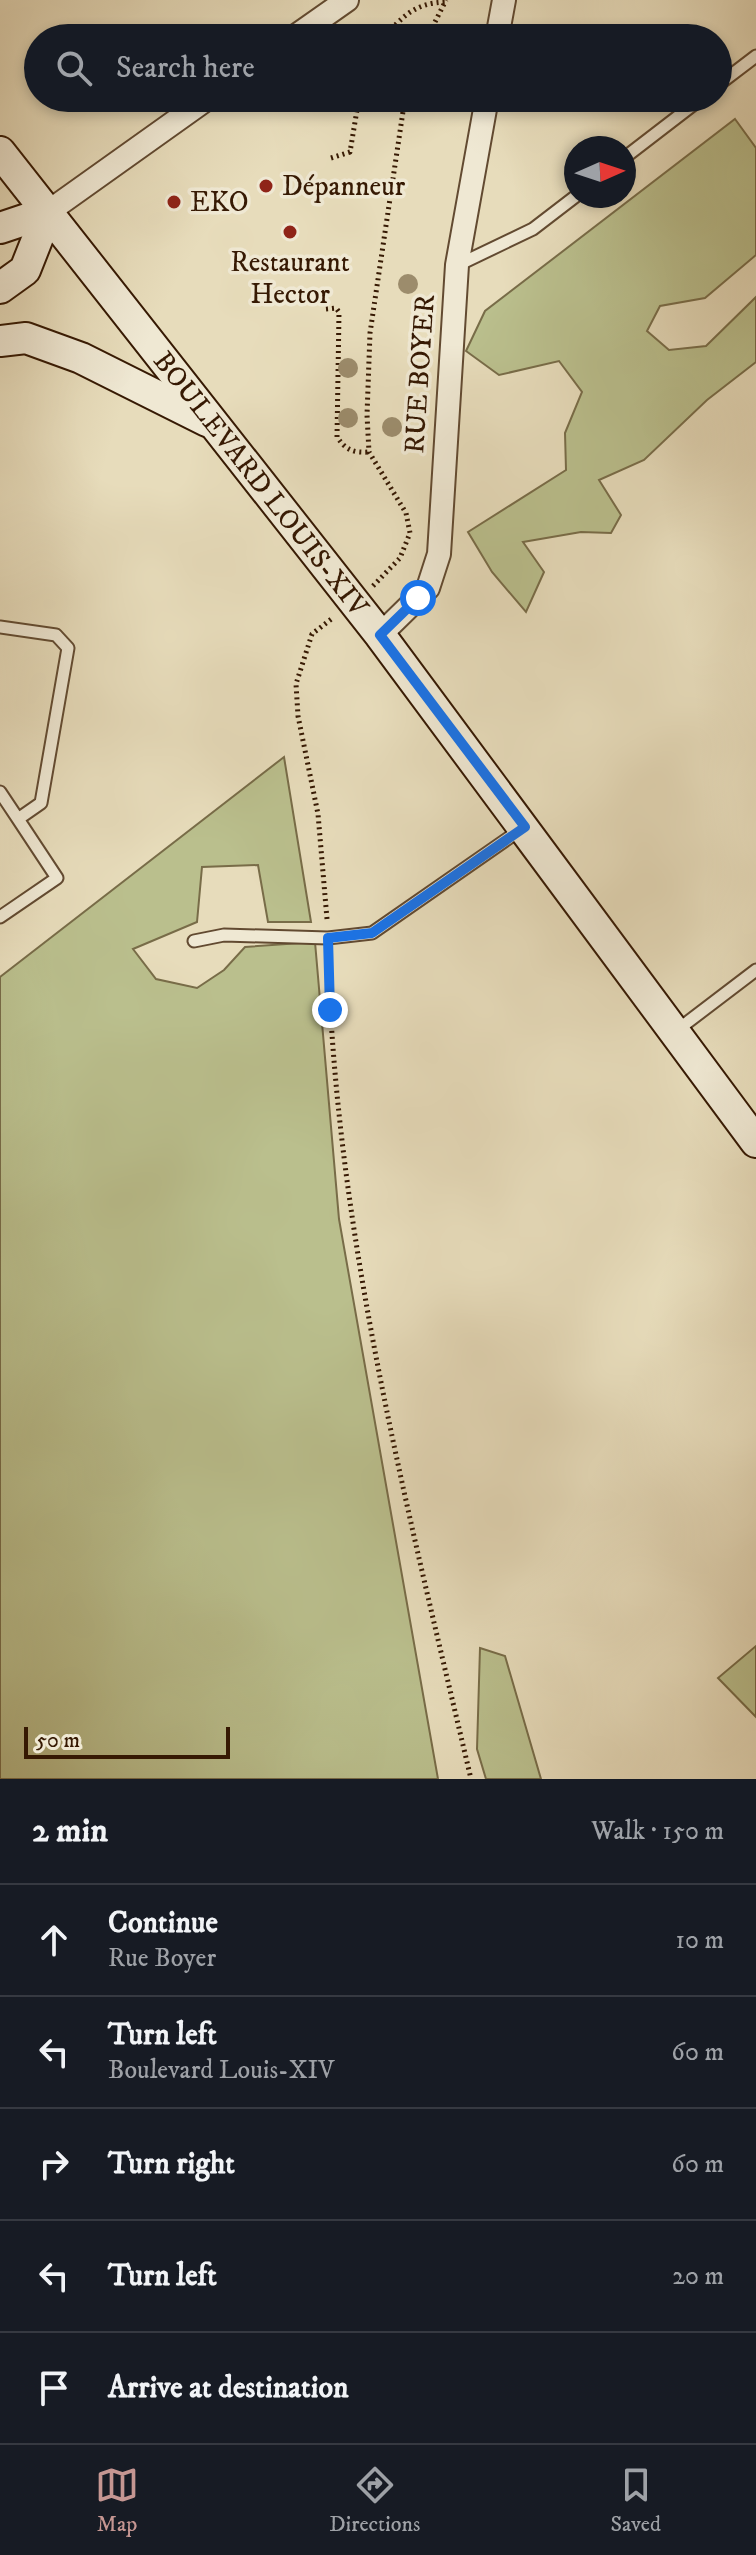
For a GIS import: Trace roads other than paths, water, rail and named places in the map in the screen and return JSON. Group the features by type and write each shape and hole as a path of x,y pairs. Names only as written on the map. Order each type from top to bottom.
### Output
{"main road":[{"name":"BOULEVARD LOUIS-XIV","path":"0,152 380,635 756,1142"},
{"path":"0,228 48,212"},
{"path":"0,288 25,270 48,212"},
{"path":"0,341 26,338 81,358 215,425"}],"street":[{"path":"313,24 347,0"},
{"path":"500,24 504,0"},
{"path":"48,212 188,112"},
{"name":"RUE BOYER","path":"380,635 428,588 439,554 457,265 484,112"}],"lane":[{"path":"732,74 756,56"},
{"path":"636,149 684,112"},
{"path":"457,265 533,229 564,205"},
{"path":"0,627 56,635 68,648 41,803 18,819"},
{"path":"0,792 57,878 0,917"},
{"path":"194,941 224,935 328,938 372,933 525,827"},
{"path":"675,1031 756,970"}],"place":[{"name":"Dépanneur","path":"266,186"},
{"name":"EKO","path":"174,202"},
{"name":"Restaurant Hector","path":"290,232"}]}
